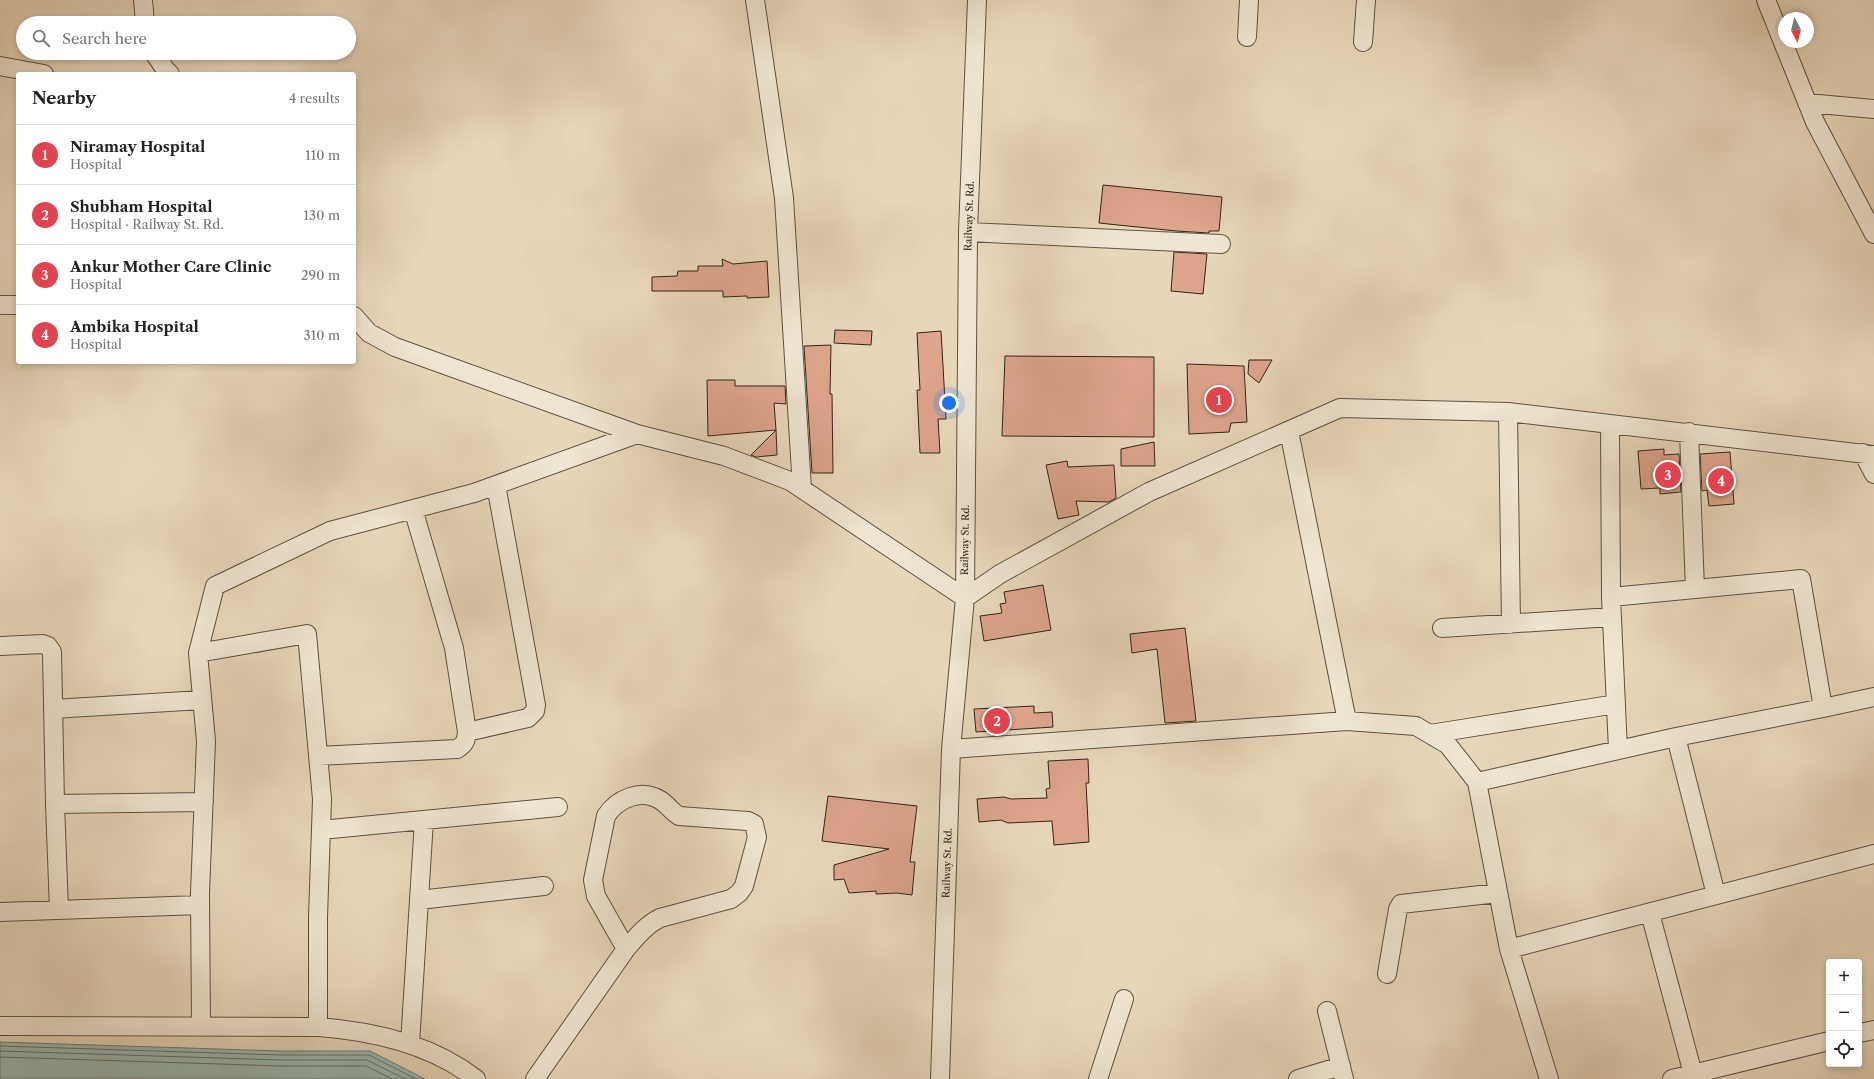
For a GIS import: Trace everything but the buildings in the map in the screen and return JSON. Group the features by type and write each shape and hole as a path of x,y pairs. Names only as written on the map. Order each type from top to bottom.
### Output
{"street":[{"path":"143,0 144,16"},
{"path":"755,0 784,198 802,488"},
{"name":"Railway St. Rd.","path":"940,1079 951,749 965,598 968,232 976,0"},
{"path":"1247,37 1249,0"},
{"path":"1363,42 1366,0"},
{"path":"1766,0 1815,122 1874,234"},
{"path":"159,60 168,72"},
{"path":"0,66 33,72"},
{"path":"1807,103 1874,109"},
{"path":"968,232 1221,244"},
{"path":"0,305 16,305"},
{"path":"356,318 369,333 395,347 637,434 724,456 790,481 965,598 1000,574 1149,492 1340,408 1508,412 1868,454 1874,474"},
{"path":"1508,412 1511,624"},
{"path":"1610,425 1611,617 1618,750"},
{"path":"1289,431 1348,721"},
{"path":"1689,432 1695,589"},
{"path":"201,1027 200,905 206,741 198,653 215,586 330,532 474,493 637,434"},
{"path":"467,732 528,718 535,711 536,705 496,485"},
{"path":"318,756 457,748 464,745 466,740 467,732 454,648 413,509"},
{"path":"1611,597 1801,579 1822,708"},
{"path":"1442,628 1611,617"},
{"path":"198,653 307,634 322,799 318,917 318,1027"},
{"path":"0,646 42,644 48,646 52,652 59,910"},
{"path":"1478,782 1676,737 1874,697"},
{"path":"53,709 202,700"},
{"path":"1430,734 1616,704"},
{"path":"951,749 1348,721 1416,726 1448,745 1478,782 1509,949 1550,1079"},
{"path":"1676,737 1716,895"},
{"path":"535,1079 626,949 650,923 660,918 731,899 739,893 744,886 757,837 754,824 748,821 679,816 674,813 664,802 652,796 639,795 628,798 617,803 611,808 606,816 593,880 596,896 626,949"},
{"path":"55,804 204,802"},
{"path":"321,830 558,807"},
{"path":"410,1044 424,820"},
{"path":"1509,949 1874,854"},
{"path":"419,900 544,886"},
{"path":"1387,974 1398,909 1401,904 1498,893"},
{"path":"0,912 200,905"},
{"path":"1650,912 1693,1074"},
{"path":"1098,1079 1124,999"},
{"path":"1298,1079 1342,1073 1327,1012"},
{"path":"0,1026 318,1027 357,1031 410,1044 468,1072 476,1079"},
{"path":"1862,1032 1874,1030"},
{"path":"1672,1079 1826,1042"}],"water":[{"path":"0,1042 280,1051 370,1051 425,1079 0,1079"}],"place":[{"name":"Niramay Hospital","path":"1219,400"},
{"name":"Ankur Mother Care Clinic","path":"1668,475"},
{"name":"Ambika Hospital","path":"1721,481"},
{"name":"Shubham Hospital","path":"997,721"}]}
